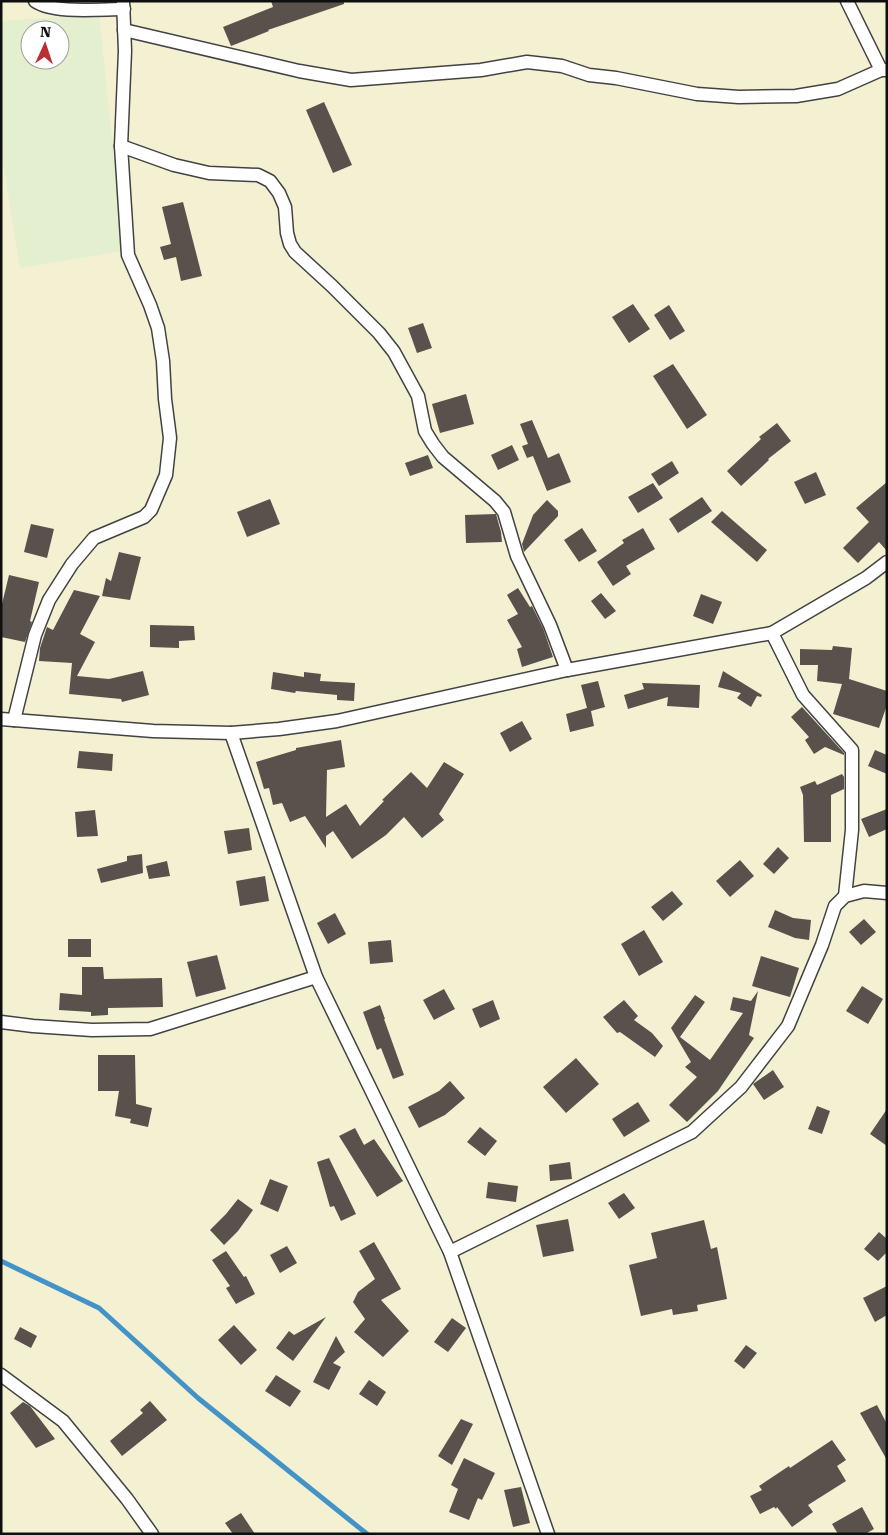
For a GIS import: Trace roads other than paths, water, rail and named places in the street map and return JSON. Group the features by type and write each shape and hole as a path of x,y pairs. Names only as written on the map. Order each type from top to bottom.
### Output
{"street":[{"path":"35,1 39,4 65,10 123,5 121,146 128,255 158,328 170,438 166,475 151,510 144,517 94,538 72,564 49,600 35,635 8,720 153,731 231,733 337,721 567,670 772,633 866,578 887,562"},
{"path":"124,30 299,71 351,80 481,70 527,62 562,66 589,75 616,78 697,94 748,97 796,96 838,89 884,70 847,1"},
{"path":"121,146 174,165 209,173 258,175 270,181 279,193 285,207 287,233 290,244 295,252 379,332 394,352 418,396 425,432 433,444 442,456 495,501 504,512 517,556 550,625 567,670"},
{"path":"772,633 803,696 852,750 852,830 845,896"},
{"path":"231,733 316,977 450,1252 548,1534"},
{"path":"450,1252 692,1132 741,1086 788,1026 822,945 835,906 845,896 864,891 887,893"},
{"path":"1,1022 92,1030 150,1029 316,977"},
{"path":"1,1376 63,1421 127,1499 152,1534"}],"waterway":[{"path":"1,1261 99,1308 198,1398 367,1534"}]}
